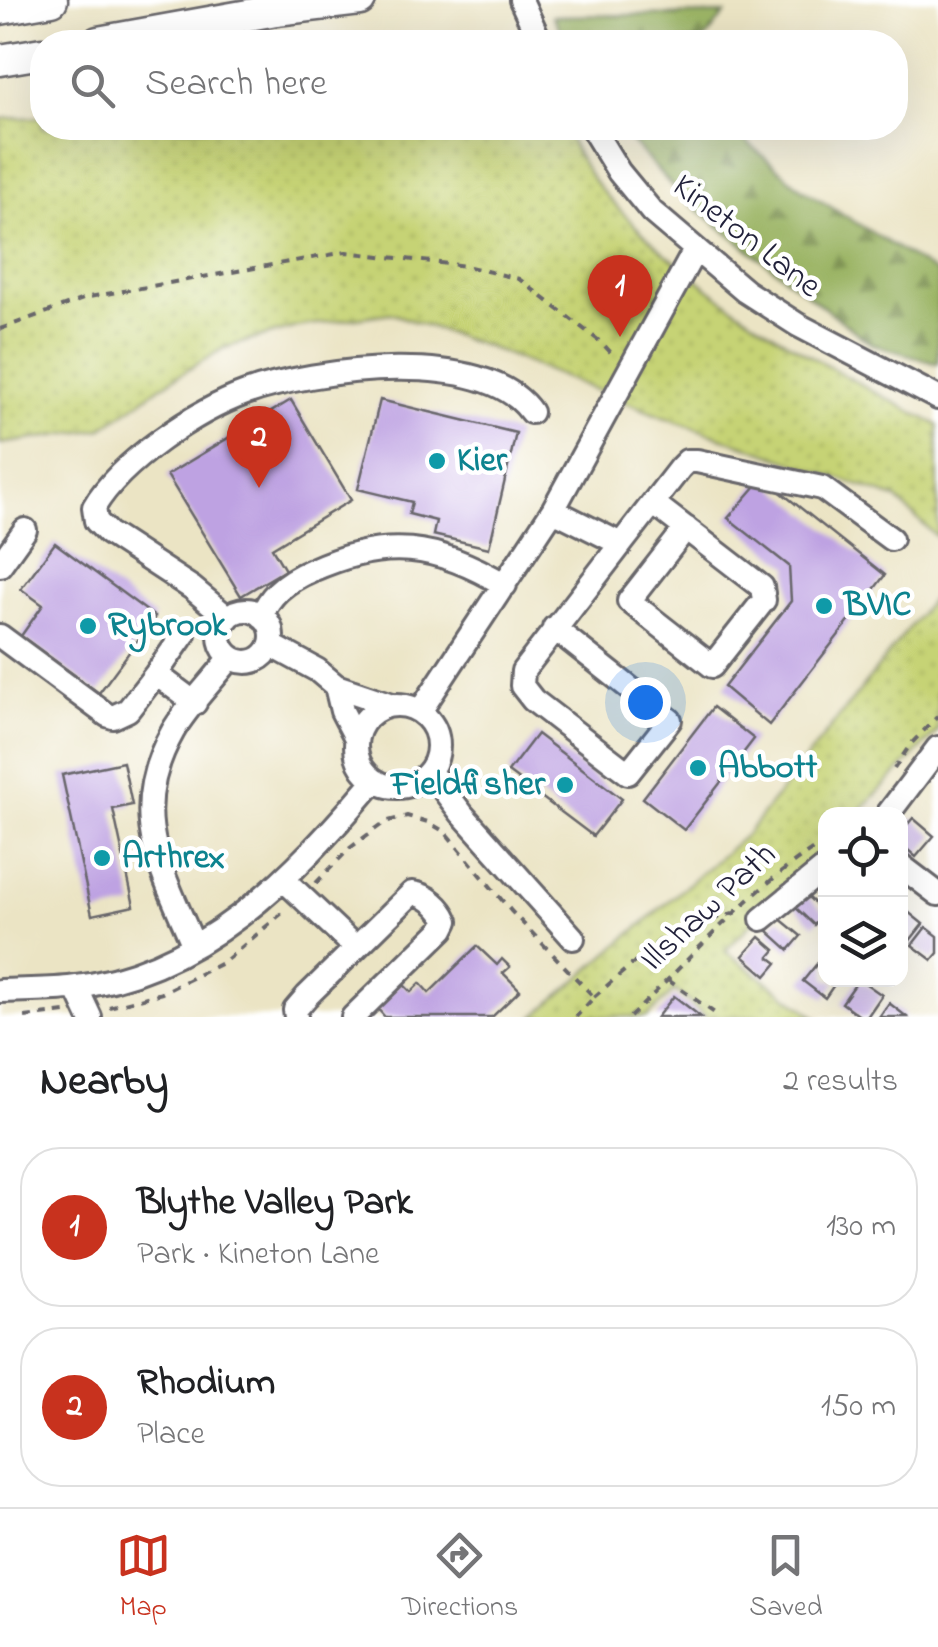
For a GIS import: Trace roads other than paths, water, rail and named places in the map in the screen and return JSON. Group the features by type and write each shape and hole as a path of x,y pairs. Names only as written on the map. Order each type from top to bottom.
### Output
{"highway":[{"path":"0,10 52,0"},
{"path":"165,30 360,0"},
{"path":"0,60 30,54"}],"street":[{"path":"521,0 535,30"},
{"name":"Kineton Lane","path":"599,140 618,172 652,212 745,291 798,325 938,398"},
{"path":"421,710 553,510 695,250"},
{"path":"228,618 192,588 108,532 96,520 94,507 112,482 146,453 209,409 246,392 278,384 368,368 398,368 450,373 504,387 531,412"},
{"path":"554,628 670,720 628,773 533,700 522,686 523,671 554,628 687,462 705,461 822,488 891,539"},
{"path":"653,503 686,528 762,587 764,600 712,666 629,601 686,528"},
{"path":"553,510 620,544"},
{"path":"0,566 25,530"},
{"path":"262,616 267,601 296,576 341,556 392,546 446,557 477,568 505,585"},
{"path":"244,610 262,616 272,629 266,653 253,661 231,657 221,643 221,631 228,618 244,610"},
{"path":"0,636 113,717 128,710 184,634"},
{"path":"271,645 317,670 336,686 392,705 421,710 438,739 430,772 413,784 394,788 374,781 360,767 356,738 342,711 336,686"},
{"path":"194,946 153,850 150,786 174,730 231,657"},
{"path":"156,674 196,703"},
{"path":"356,738 369,715 392,705"},
{"path":"893,807 938,748"},
{"path":"430,772 462,814 573,938"},
{"path":"0,991 76,987 144,970 213,936 284,880 374,781"},
{"path":"908,871 938,894"},
{"path":"762,918 818,873"},
{"path":"284,880 356,948"},
{"path":"296,1017 295,1010 412,893 427,898 447,921 354,1017"},
{"path":"76,987 90,1017"}],"place":[{"name":"Blythe Valley Park","path":"620,337"},
{"name":"Kier","path":"437,461"},
{"name":"Rhodium","path":"259,488"},
{"name":"BVIC","path":"824,606"},
{"name":"Rybrook","path":"88,626"},
{"name":"Abbott","path":"698,768"},
{"name":"Fieldfisher","path":"565,785"},
{"name":"Arthrex","path":"102,858"}]}
